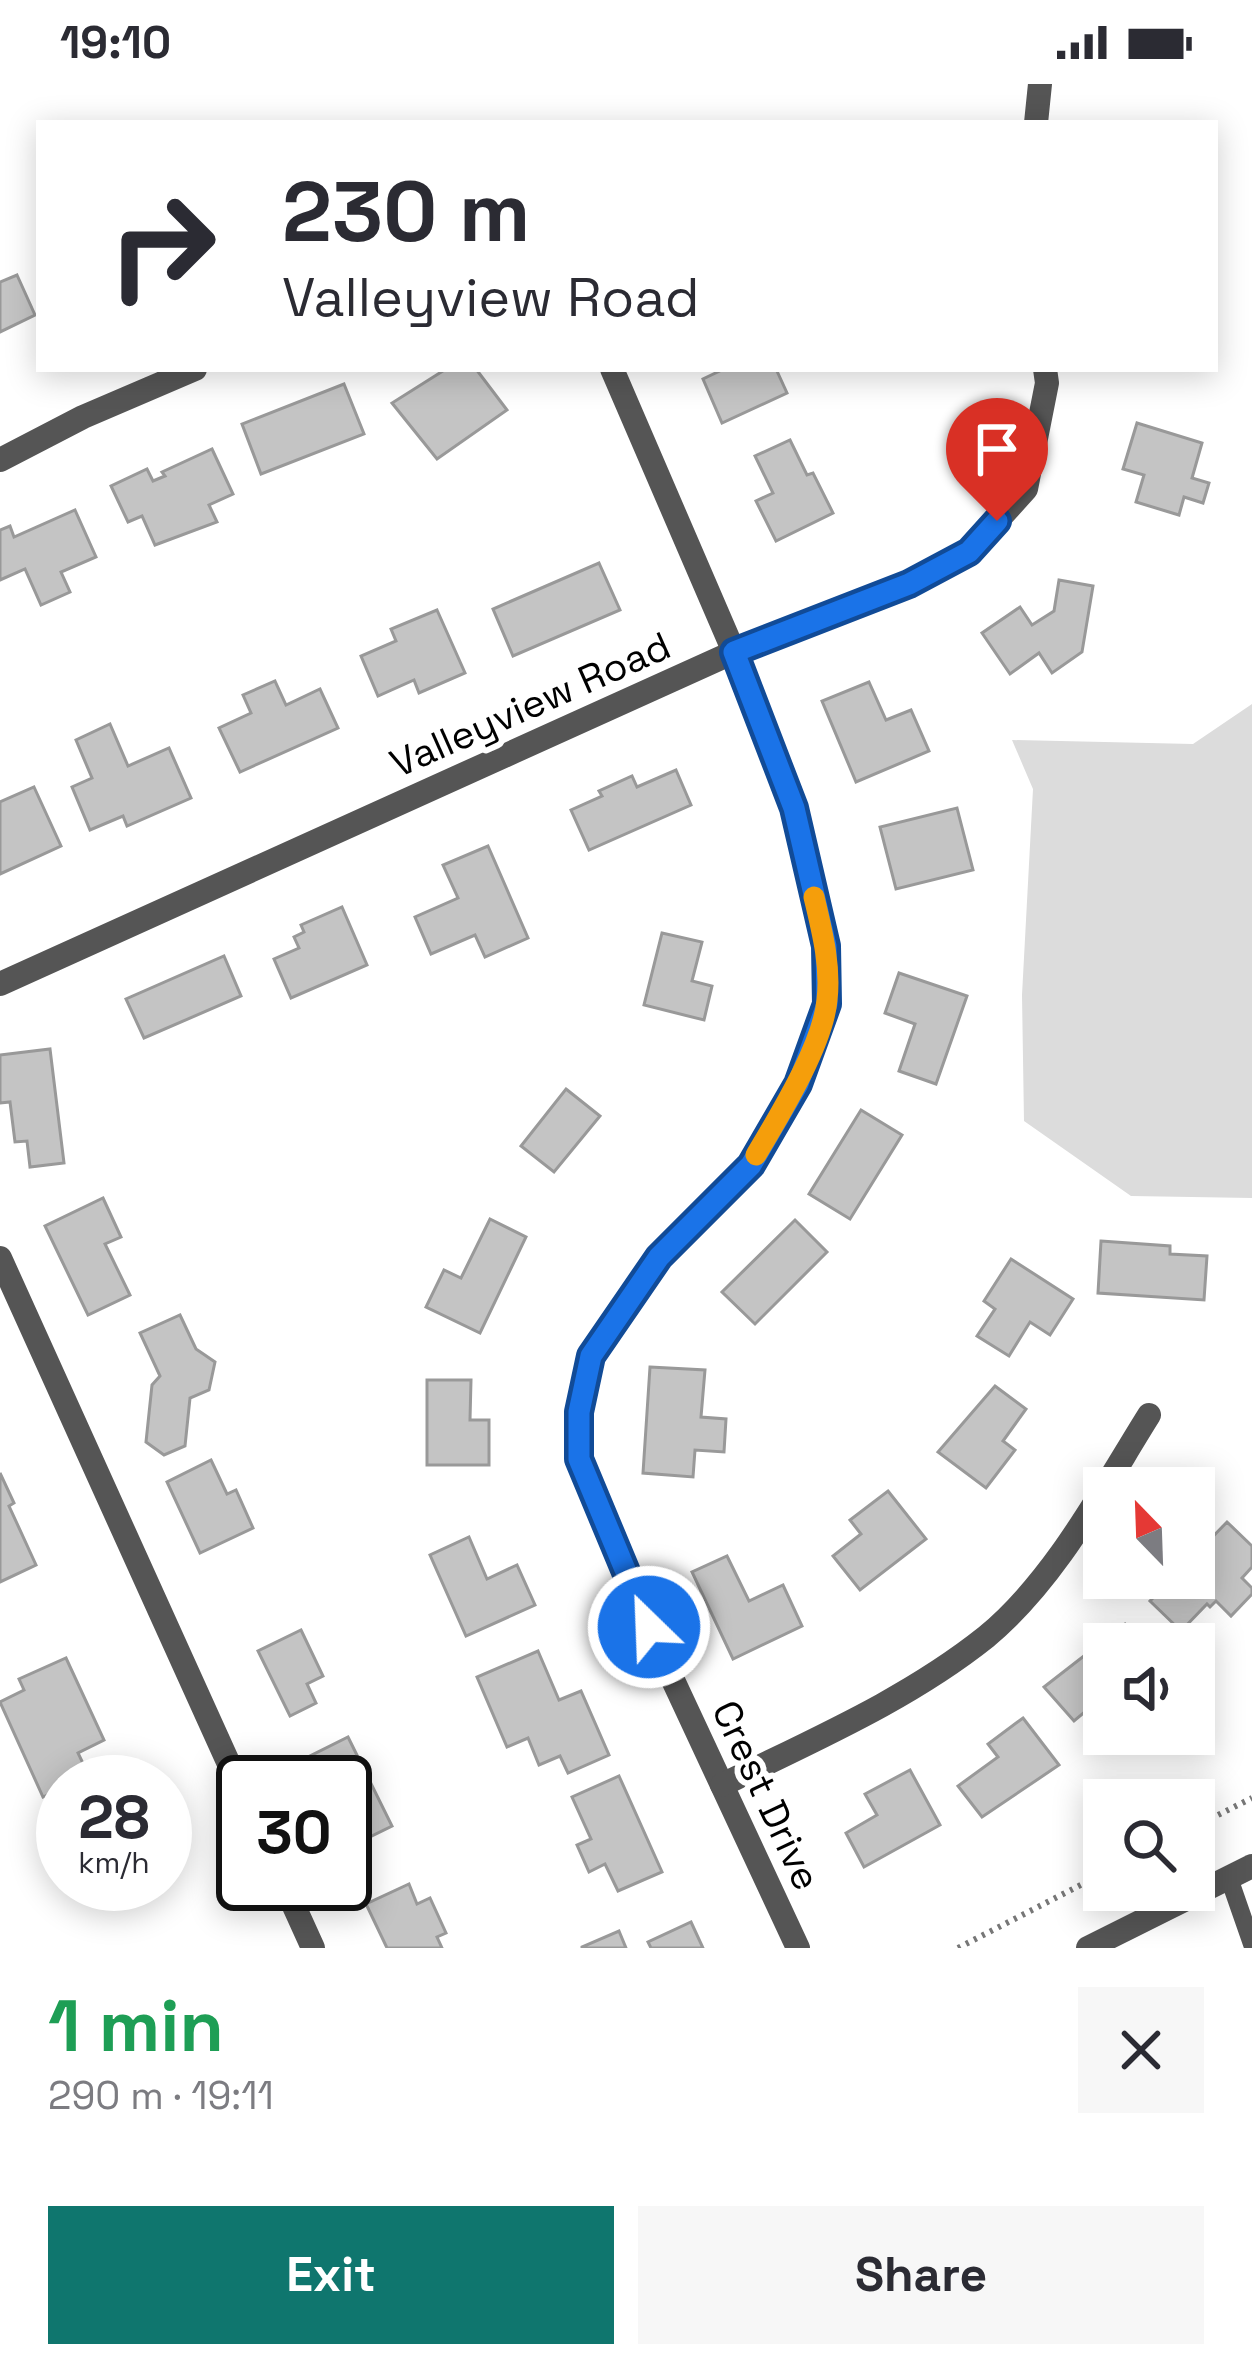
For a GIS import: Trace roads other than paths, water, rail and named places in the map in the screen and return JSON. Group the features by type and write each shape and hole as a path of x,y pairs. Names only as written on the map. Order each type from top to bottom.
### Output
{"street":[{"path":"1036,120 1040,84"},
{"path":"0,460 83,417 188,372"},
{"name":"Crest Drive","path":"613,372 734,652 794,808 826,946 827,1004 798,1084 751,1165 659,1257 591,1356 579,1412 579,1459 631,1588 798,1948"},
{"name":"Valleyview Road","path":"0,984 734,652 909,584 969,552 1026,489 1045,372"},
{"path":"0,1258 225,1755"},
{"path":"722,1785 896,1699 989,1635 1060,1556 1149,1415"},
{"path":"1088,1948 1240,1872"},
{"path":"296,1911 313,1948"}],"lane":[{"path":"1240,1872 1252,1944"}]}
